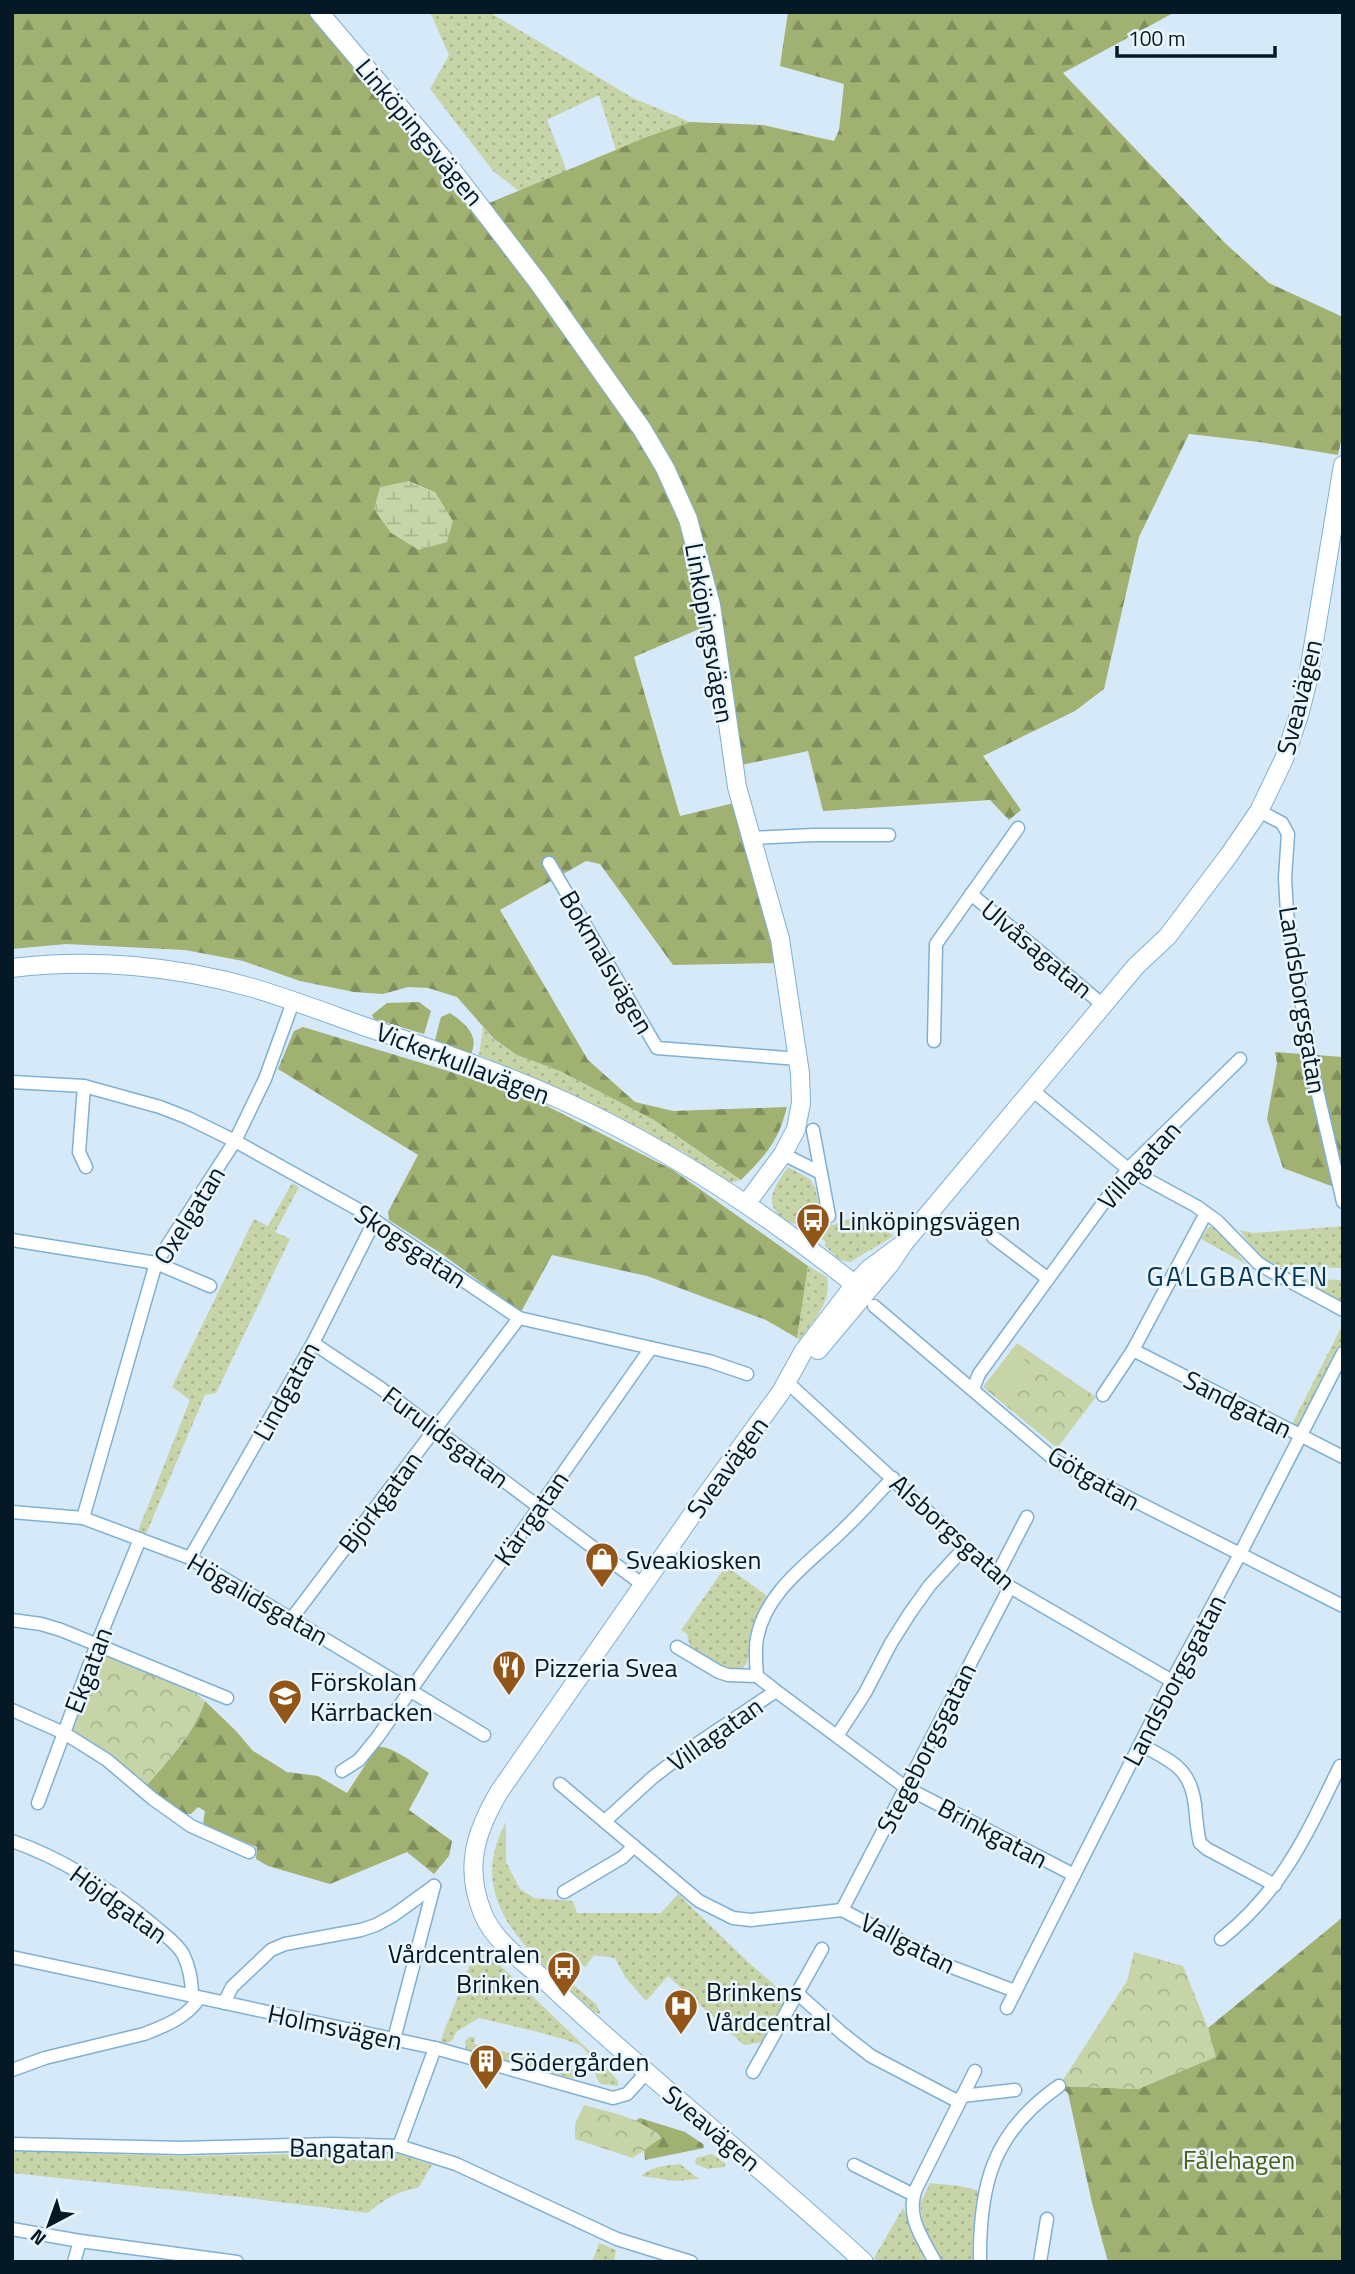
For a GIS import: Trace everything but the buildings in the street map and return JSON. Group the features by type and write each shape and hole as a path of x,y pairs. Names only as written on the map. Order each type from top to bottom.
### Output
{"main road":[{"name":"Linköpingsvägen","path":"319,12 482,206 609,380 665,468 688,519 705,577 719,654 737,787 780,939 802,1090 796,1129 783,1154 746,1204"},
{"name":"Sveavägen","path":"864,2262 646,2073 530,1965 491,1908 484,1869 488,1836 524,1759 787,1382 803,1352 865,1294 869,1269 904,1243 1136,966 1167,937 1259,811 1284,759 1304,694 1343,465"},
{"name":"Vickerkullavägen","path":"12,968 81,964 129,965 170,970 253,988 479,1066 566,1102 655,1147 797,1239 865,1294"}],"street":[{"name":"Landsborgsgatan","path":"1259,811 1282,823 1288,834 1285,878 1287,913 1312,1073 1343,1202"},
{"path":"934,1041 936,944 1018,828"},
{"path":"751,838 889,835"},
{"name":"Bokmalsvägen","path":"549,863 657,1048 799,1059"},
{"name":"Ulvåsagatan","path":"971,894 1103,1005"},
{"name":"Oxelgatan","path":"83,1518 156,1263 235,1141 265,1079 293,1002"},
{"name":"Villagatan","path":"973,1389 979,1374 1128,1169 1240,1059"},
{"name":"Skogsgatan","path":"12,1082 84,1086 160,1107 235,1141 375,1220 519,1318 720,1364 747,1374"},
{"path":"84,1086 79,1152 86,1167"},
{"path":"1032,1090 1128,1169 1206,1213 1223,1226 1258,1263 1343,1310"},
{"path":"813,1130 829,1216"},
{"path":"783,1154 821,1173"},
{"path":"1103,1395 1133,1350 1206,1213"},
{"name":"Lindgatan","path":"190,1558 313,1343 375,1220"},
{"path":"993,1237 1047,1278"},
{"path":"12,1240 156,1263 210,1286"},
{"name":"Götgatan","path":"865,1294 1056,1461 1343,1606"},
{"name":"Björkgatan","path":"292,1618 519,1318"},
{"name":"Furulidsgatan","path":"313,1343 379,1387 643,1586"},
{"name":"Kärrgatan","path":"342,1770 359,1760 652,1348"},
{"name":"Sandgatan","path":"1133,1350 1343,1458"},
{"name":"Landsborgsgatan","path":"1007,2008 1172,1681 1343,1353"},
{"name":"Alsborgsgatan","path":"787,1382 1010,1587 1172,1681"},
{"name":"Villagatan","path":"605,1821 652,1778 691,1748 776,1691 757,1676 757,1637 774,1600 800,1568 843,1530 892,1478"},
{"name":"Högalidsgatan","path":"12,1512 83,1518 190,1558 484,1735"},
{"path":"998,1575 1027,1517"},
{"name":"Ekgatan","path":"38,1803 97,1644 140,1539"},
{"path":"837,1736 865,1693 910,1613 930,1585 966,1546"},
{"name":"Stegeborgsgatan","path":"842,1910 1010,1587"},
{"path":"12,1620 41,1624 97,1644 227,1698"},
{"path":"677,1647 719,1672 757,1676"},
{"name":"Brinkgatan","path":"776,1691 905,1787 1074,1875"},
{"path":"12,1710 64,1733 107,1760 153,1799 191,1826 250,1852"},
{"path":"1140,1744 1175,1765 1191,1781 1200,1843 1275,1885"},
{"path":"1221,1939 1237,1926 1289,1866 1340,1766"},
{"path":"561,1784 634,1846 623,1857 564,1892"},
{"name":"Höjdgatan","path":"12,1841 48,1855 93,1880 169,1938 188,1964 195,1997"},
{"name":"Vallgatan","path":"634,1846 699,1901 733,1918 751,1920 842,1910 949,1966 1015,1992"},
{"path":"224,2003 232,1987 271,1950 285,1944 376,1925 394,1916 434,1886 394,2039"},
{"path":"753,2072 822,1949"},
{"name":"Holmsvägen","path":"12,1957 435,2048 613,2098 627,2094 646,2073"},
{"path":"798,1994 871,2056 961,2099 1015,2090"},
{"path":"12,2070 45,2058 151,2032 187,2013 195,1997"},
{"path":"399,2146 435,2048"},
{"path":"935,2262 915,2222 912,2209 914,2195 975,2071"},
{"path":"980,2262 986,2186 995,2160 1030,2107 1059,2085"},
{"name":"Bangatan","path":"12,2144 182,2148 333,2144 399,2146 456,2164 617,2239 691,2262"},
{"path":"854,2165 914,2195"},
{"path":"1040,2262 1047,2219"},
{"path":"12,2229 237,2262"},
{"path":"74,2262 80,2241"}],"green space":[{"path":"12,12 309,12 475,209 644,138 690,122 763,125 834,141 839,130 844,84 780,66 788,12 1175,12 1063,73 1225,243 1269,283 1343,317 1343,432 1338,455 1189,434 1139,537 1104,689 1075,711 983,756 1021,810 1009,820 990,800 823,811 808,751 727,768 721,626 688,548 704,627 634,657 680,816 734,803 781,963 673,965 600,864 586,861 500,910 588,1060 635,1102 673,1111 787,1107 780,1130 770,1147 741,1180 654,1120 560,1071 517,1055 494,1039 457,997 428,988 408,987 383,994 354,992 300,981 243,961 185,950 66,944 12,949"},
{"path":"430,12 489,12 633,98 690,122 616,150 599,95 547,120 567,171 519,191 493,171 430,89 449,55"},
{"path":"409,481 435,492 453,521 447,542 419,550 391,533 374,509 380,487"},
{"path":"419,1002 431,1011 424,1034 374,1019 372,1015 387,1003"},
{"path":"450,1013 466,1026 473,1037 473,1050 469,1057 435,1040 441,1017"},
{"path":"303,1027 537,1101 673,1170 808,1266 797,1338 766,1320 647,1276 552,1255 521,1312 442,1254 389,1220 388,1212 418,1155 278,1069 294,1031"},
{"path":"483,1027 493,1039 517,1055 560,1071 654,1120 741,1180 729,1183 683,1152 479,1055"},
{"path":"1275,1052 1343,1057 1343,1209 1334,1187 1283,1168 1267,1119 1277,1063"},
{"path":"788,1167 810,1179 815,1187 823,1222 833,1225 868,1216 894,1236 850,1262 840,1260 825,1246 825,1241 799,1220 797,1225 785,1220 773,1207 776,1185"},
{"path":"292,1183 299,1187 275,1232 290,1239 216,1393 205,1395 146,1534 138,1531 190,1400 172,1387 254,1219 268,1226"},
{"path":"1211,1226 1221,1233 1246,1264 1201,1239"},
{"path":"1343,1226 1343,1268 1279,1267 1263,1260 1239,1230 1253,1233"},
{"path":"808,1266 827,1277 828,1286 821,1310 800,1340 797,1338"},
{"path":"1300,1279 1343,1280 1343,1303 1302,1283"},
{"path":"1343,1324 1343,1342 1300,1424 1297,1427 1291,1426"},
{"path":"1017,1343 1096,1397 1057,1448 983,1387"},
{"path":"1014,1351 1032,1367 1007,1400 988,1384"},
{"path":"726,1566 767,1596 752,1627 746,1664 734,1671 710,1662 690,1648 687,1634 681,1630"},
{"path":"96,1651 190,1689 205,1701 187,1736 146,1786 71,1728"},
{"path":"205,1701 253,1751 287,1772 318,1776 347,1793 377,1747 389,1749 411,1761 429,1773 409,1810 452,1841 449,1856 434,1874 407,1852 330,1884 268,1866 256,1859 257,1847 210,1828 203,1823 205,1811 198,1807 191,1814 182,1814 146,1786 187,1736"},
{"path":"506,1822 506,1862 520,1889 534,1898 573,1901 577,1913 661,1913 678,1894 788,1997 764,2042 744,2045 668,1976 646,2001 625,1977 615,1958 594,1955 585,1967 569,1953 554,1968 596,2004 601,2014 594,2012 530,1951 512,1929 499,1905 493,1880 494,1852"},
{"name":"Fålehagen","path":"1343,1917 1343,2262 1108,2262 1068,2093 1059,2086 1138,2089 1215,2056 1208,2028"},
{"path":"478,1944 604,2065 618,2081 618,2086 601,2084 589,2056 581,2046 533,2031 479,2018 456,2032 453,2040 440,2042"},
{"path":"1134,1952 1183,1966 1208,2028 1216,2057 1138,2089 1059,2086 1127,1981"},
{"path":"469,2037 475,2037 474,2044 574,2070 578,2065 583,2068 580,2079 466,2050 465,2041"},
{"path":"584,2105 645,2125 661,2138 633,2158 575,2139 575,2124"},
{"path":"640,2118 685,2132 703,2144 704,2148 645,2160 644,2149 661,2138 635,2121"},
{"path":"12,2151 181,2156 399,2154 432,2165 418,2188 391,2197 368,2213 12,2173"},
{"path":"712,2154 726,2164 724,2167 708,2169 695,2164 696,2158"},
{"path":"680,2164 699,2179 675,2181 641,2176 654,2169"},
{"path":"930,2183 980,2191 975,2212 972,2262 942,2262 923,2225 920,2204"},
{"path":"903,2208 926,2262 878,2262 874,2258"},
{"path":"599,2243 616,2250 614,2262 592,2262"}],"place":[{"name":"Linköpingsvägen","path":"813,1250"},
{"name":"Sveakiosken","path":"602,1589"},
{"name":"Pizzeria Svea","path":"509,1697"},
{"name":"Förskolan Kärrbacken","path":"285,1726"},
{"name":"Vårdcentralen Brinken","path":"564,1998"},
{"name":"Brinkens Vårdcentral","path":"681,2036"},
{"name":"Södergården","path":"486,2091"}],"district":[{"name":"GALGBACKEN","path":"1238,1275"}]}
